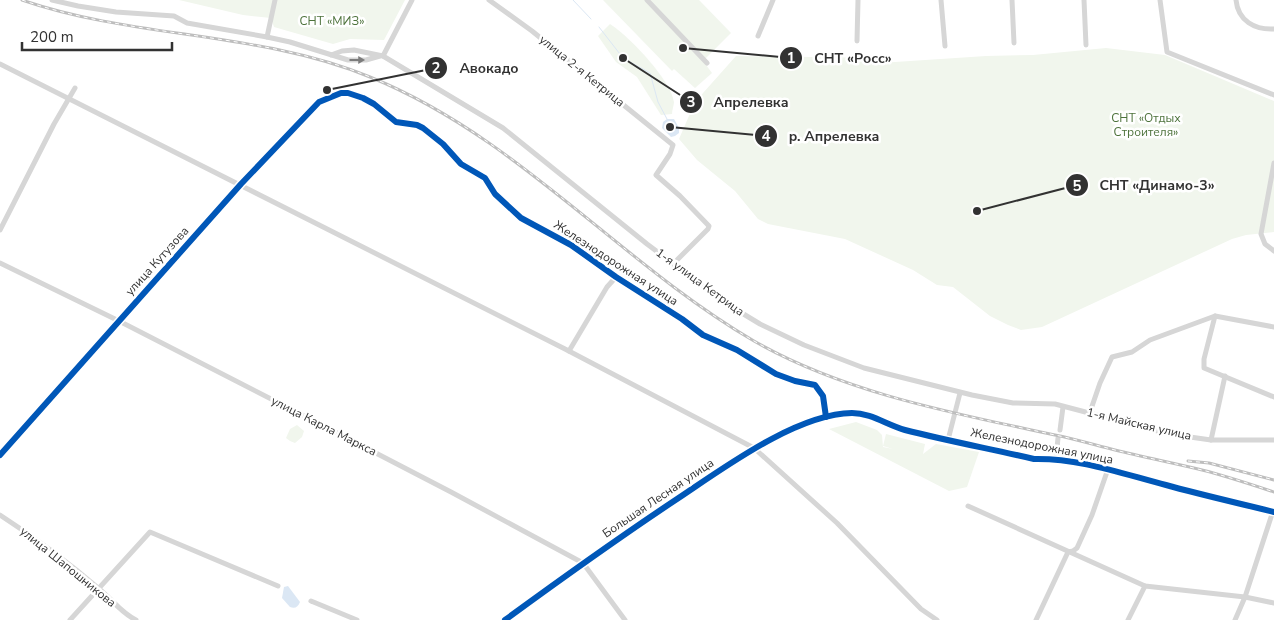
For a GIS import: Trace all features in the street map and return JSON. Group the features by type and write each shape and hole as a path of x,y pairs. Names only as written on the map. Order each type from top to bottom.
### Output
{"street":[{"path":"52,0 116,12 166,14 187,23 203,27 267,37 357,61 383,56 412,0"},
{"path":"267,37 275,0"},
{"name":"улица 2-я Кетрица","path":"489,0 532,30 673,145 670,154 656,174 709,226 673,264"},
{"path":"647,0 706,63"},
{"path":"758,36 773,0"},
{"path":"857,42 858,0"},
{"path":"941,0 944,46"},
{"path":"1012,0 1014,43"},
{"path":"1084,0 1086,45"},
{"path":"1160,0 1167,52 1274,95"},
{"path":"1236,0 1248,24 1263,29 1274,29"},
{"name":"1-я улица Кетрица","path":"331,55 342,51 354,50 383,56 503,128 673,264 727,304 760,324 804,345 864,368 960,393 1013,403 1055,404 1063,407"},
{"path":"0,64 570,351 754,448 837,523 921,609 937,620"},
{"path":"0,230 74,88"},
{"name":"улица Кутузова","path":"0,455 241,184 319,102 341,93"},
{"name":"Железнодорожная улица","path":"341,93 348,93 363,98 374,104 396,122 423,128 443,144 461,164 485,178 495,194 521,218 571,245 703,335 737,350 776,374 795,381 815,385 823,396 826,417"},
{"path":"1274,162 1261,234 1265,244 1274,251"},
{"name":"улица Карла Маркса","path":"0,263 119,321 451,492 583,563 625,620"},
{"path":"570,351 607,287 616,277"},
{"path":"1090,412 1100,382 1112,357 1132,352 1150,340 1215,316 1274,327"},
{"path":"1215,316 1204,359 1204,368 1274,397"},
{"path":"1211,440 1225,376"},
{"path":"948,440 960,393"},
{"path":"1060,430 1063,407"},
{"name":"1-я Майская улица","path":"1063,407 1090,412 1169,434 1211,440 1274,440"},
{"name":"Железнодорожная улица","path":"835,415 852,413 868,415 903,429 948,440 1034,459 1056,458 1108,469 1201,495 1274,511"},
{"name":"Большая Лесная улица","path":"504,620 583,563 754,448 793,428 835,415"},
{"path":"1056,458 1058,438"},
{"path":"1036,620 1068,552 1077,548 1103,486 1108,469"},
{"path":"968,506 1145,586 1274,603"},
{"path":"1235,620 1245,598 1274,511"},
{"name":"улица Шапошникова","path":"0,515 31,535 99,588 128,616 136,620"},
{"path":"70,620 150,532 278,586"},
{"path":"1128,620 1145,586"},
{"path":"311,601 357,620"}],"green space":[{"name":"СНТ «МИЗ»","path":"179,0 405,0 384,40 350,39 333,44 274,27 271,18 243,15"},
{"path":"603,0 699,0 731,33 703,61 712,73 695,88 674,69 672,71"},
{"path":"610,24 638,48 666,82 674,102 672,114 661,115 637,77 616,62 598,36"},
{"name":"СНТ «Отдых Строителя»","path":"1106,48 1165,55 1274,101 1274,232 1246,235 1232,239 1042,327 1021,330 1008,325 990,316 953,287 937,285 913,270 845,239 768,224 758,219 735,191 697,160 679,139 695,102 736,56 880,58 880,63 1033,55"},
{"path":"856,422 877,430 882,435 883,447 893,449 883,446 886,434 925,444 923,454 936,444 979,452 967,487 949,491 829,429"},
{"path":"297,425 304,431 302,437 295,443 286,438 290,429"}],"shaded area":[{"path":"667,119 674,119 679,128 679,133 675,136 671,137 662,128 663,122"},
{"path":"288,586 300,602 295,608 290,607 282,598 284,587"}],"waterway":[{"path":"573,0 591,19"},
{"path":"599,27 623,58 650,73 658,102 667,119"}],"railway":[{"path":"22,0 65,13 108,22 285,51 328,62 370,77 423,102 473,132 521,166 658,275 705,309 754,341 789,359 825,375 900,399 1202,470 1274,492"},
{"path":"1188,461 1209,463 1274,480"}],"cycle path":[{"path":"0,455 241,184 319,102 341,93 348,93 363,98 374,104 396,122 417,125 423,128 443,144 461,164 485,178 495,194 521,218 571,245 703,335 737,350 776,374 795,381 815,385 823,396 826,417"},
{"path":"505,620 653,515 736,460 783,433 830,416 852,413 866,415 898,428 921,434 1034,459 1051,459 1084,464 1274,512"}],"place":[{"name":"СНТ «Росс»","path":"683,48"},
{"name":"Апрелевка","path":"623,58"},
{"name":"Авокадо","path":"327,90"},
{"name":"р. Апрелевка","path":"670,127"},
{"name":"СНТ «Динамо-3»","path":"977,211"}]}
